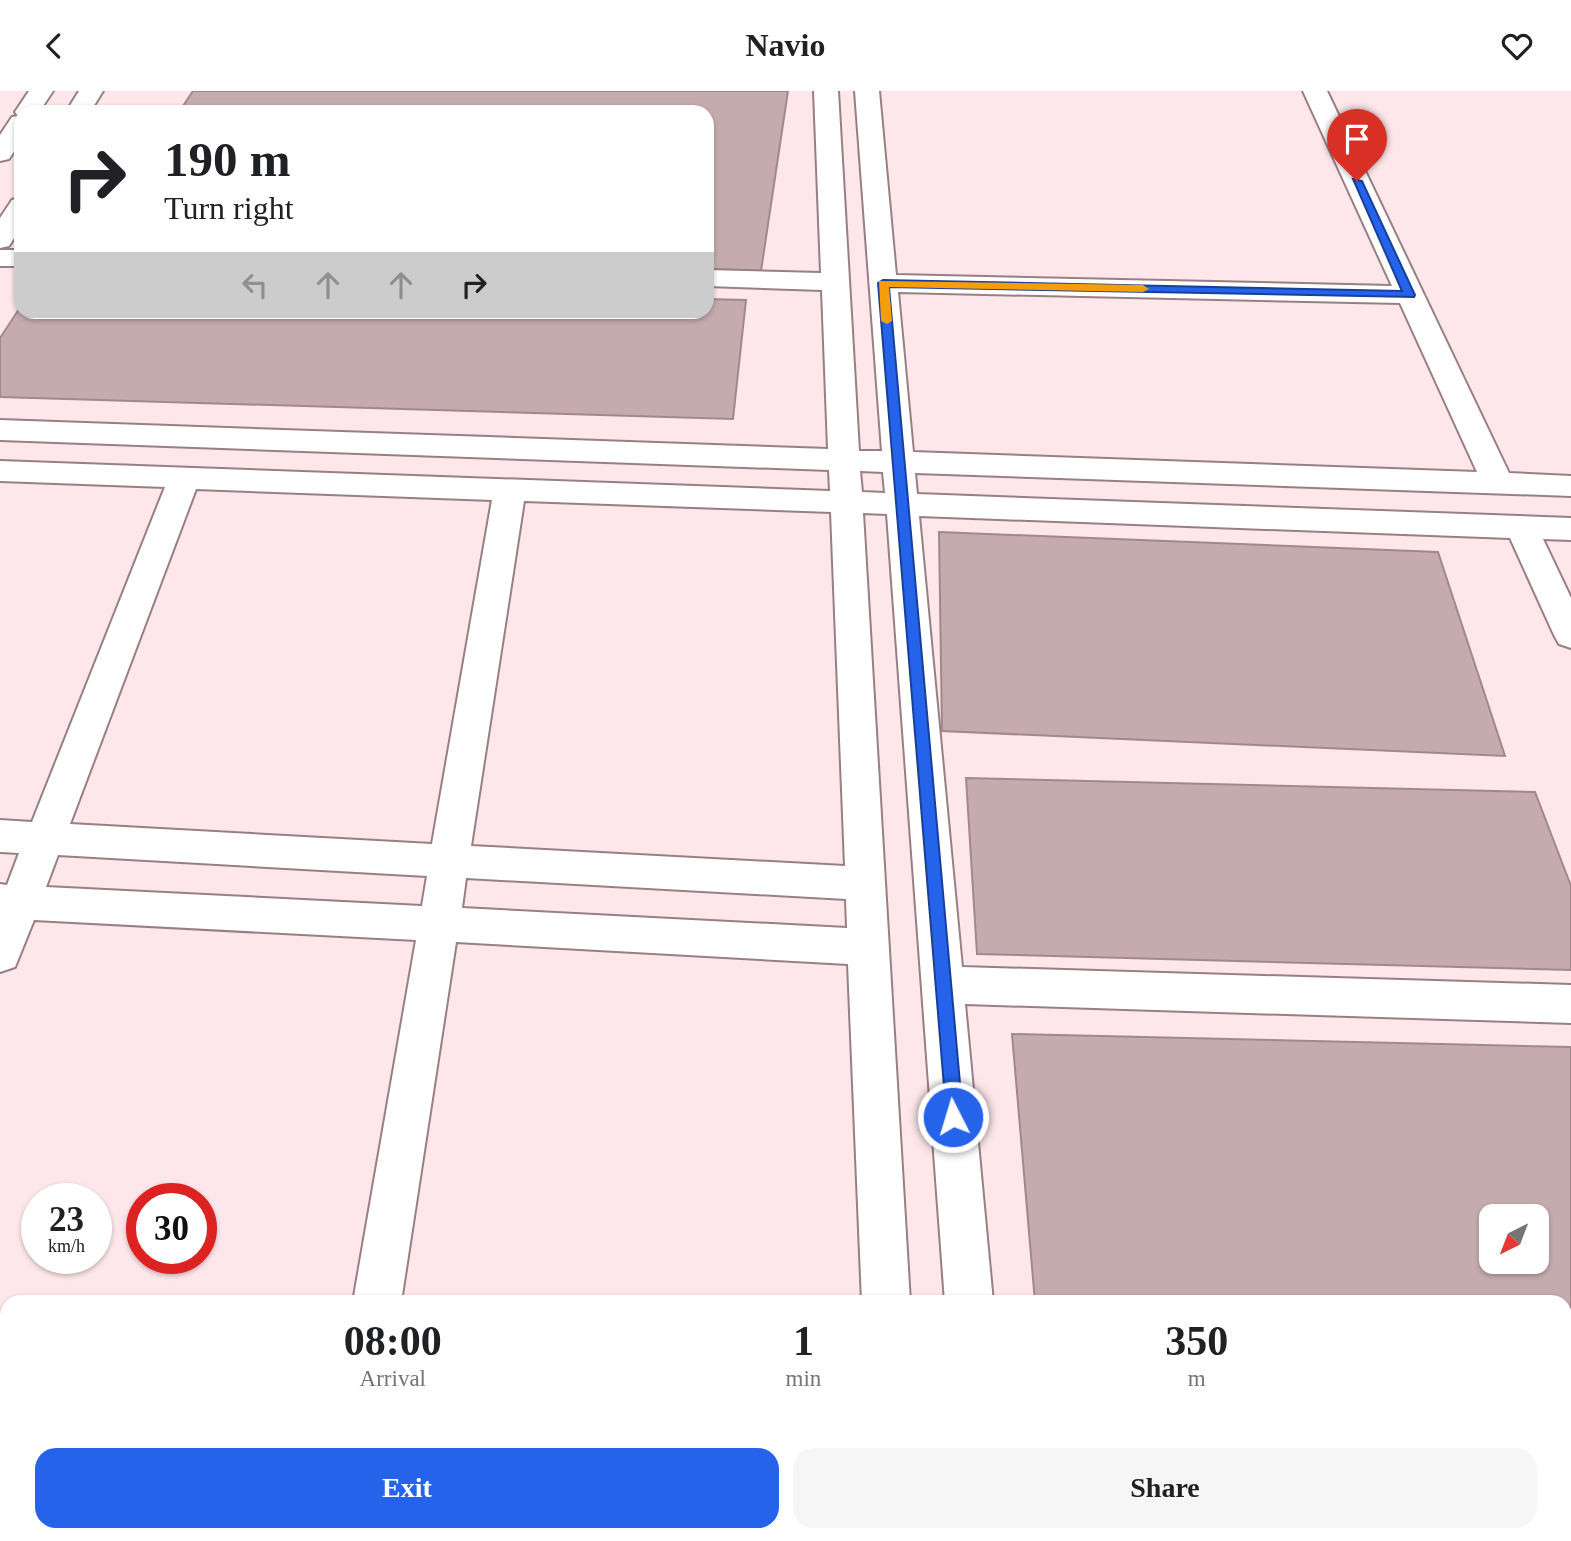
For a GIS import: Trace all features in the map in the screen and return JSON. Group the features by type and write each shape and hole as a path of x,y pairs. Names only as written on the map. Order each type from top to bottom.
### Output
{"street":[{"path":"826,91 886,1295"},
{"path":"867,91 968,1295"},
{"path":"1315,91 1498,483"},
{"path":"0,154 14,133"},
{"path":"0,240 14,217"},
{"path":"714,278 835,282"},
{"path":"883,283 1410,295"},
{"path":"0,430 1571,486"},
{"path":"0,471 1571,529"},
{"path":"0,954 10,902 45,838 184,478"},
{"path":"378,1295 510,490"},
{"path":"1521,527 1571,635"},
{"path":"0,835 865,884"},
{"path":"10,902 868,947"},
{"path":"942,985 1571,1004"}],"building":[{"path":"193,91 788,91 761,271 714,269 714,105 184,105"},
{"path":"714,299 746,300 733,419 0,397 0,338 14,317 14,319 714,319"},
{"path":"939,532 1438,552 1505,756 942,731"},
{"path":"966,778 1535,792 1571,886 1571,970 977,954"},
{"path":"1012,1034 1571,1047 1571,1295 1034,1295"}],"slow traffic":[{"path":"887,321 883,283 1143,289"}],"route":[{"path":"953,1117 883,283 1410,295 1357,181"}]}
